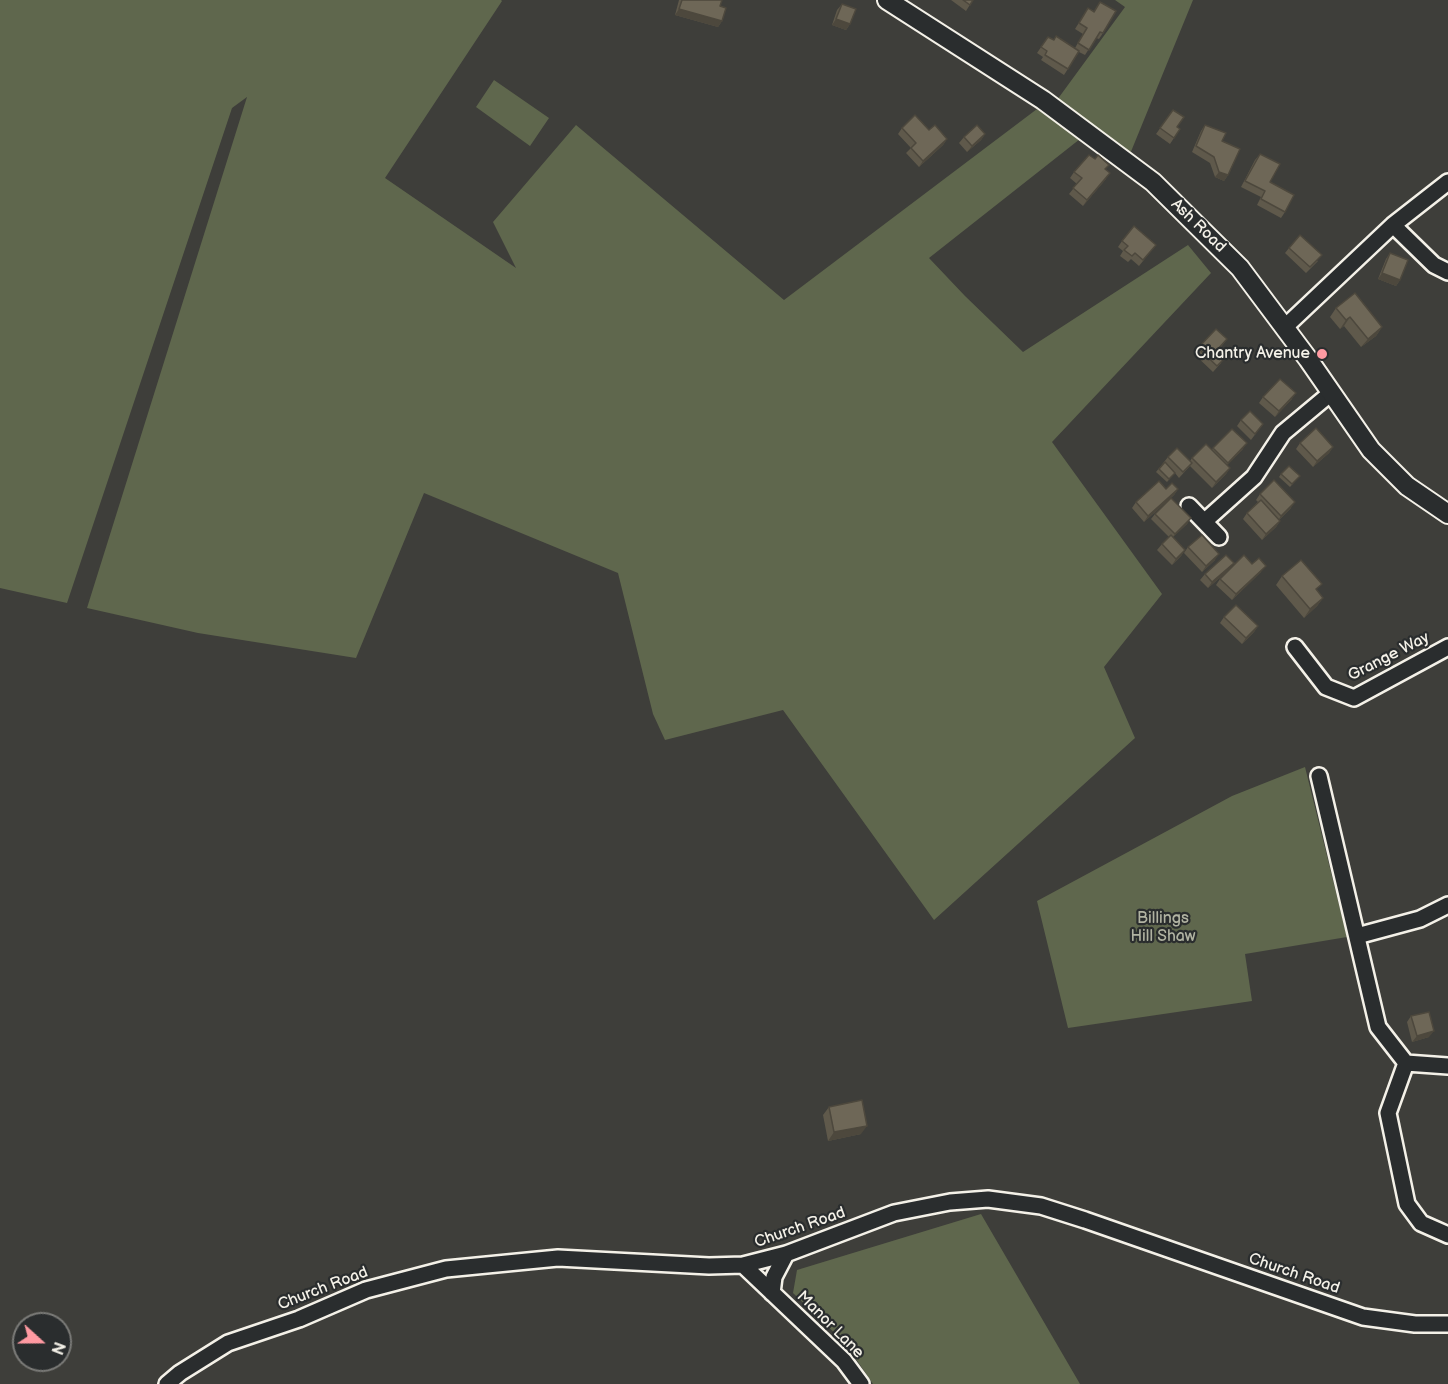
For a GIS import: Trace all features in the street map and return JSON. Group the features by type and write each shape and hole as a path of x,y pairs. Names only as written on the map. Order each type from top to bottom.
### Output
{"street":[{"name":"Ash Road","path":"887,0 1043,100 1153,182 1240,268 1285,327 1371,450 1407,486 1448,514"},
{"path":"1285,327 1393,225 1448,182"},
{"path":"1393,225 1434,265 1448,272"},
{"path":"1205,521 1254,477 1283,433 1331,393"},
{"path":"1190,506 1219,537"},
{"name":"Grange Way","path":"1294,647 1326,687 1354,698 1448,647"},
{"path":"1319,776 1378,1026 1406,1063 1448,1066"},
{"path":"1357,936 1420,919 1448,905"},
{"path":"1406,1063 1388,1113 1407,1204 1421,1223 1448,1235"},
{"name":"Church Road","path":"166,1384 228,1343 298,1319 366,1290 446,1269 558,1258 710,1266 743,1265 786,1254 894,1213 950,1202 988,1199 1041,1206 1363,1317 1415,1324 1448,1324"},
{"name":"Manor Lane","path":"772,1293 774,1277 786,1254"},
{"name":"Manor Lane","path":"743,1265 844,1361 861,1384"}],"green space":[{"path":"0,0 501,0 385,178 516,268 493,222 576,125 784,300 1037,109 1080,139 929,258 1023,352 1188,245 1211,273 1052,442 1162,594 1104,667 1135,738 934,920 783,710 665,740 653,714 618,573 424,493 356,658 198,633 87,608 247,97 232,108 67,603 0,588"},
{"path":"1115,0 1193,0 1130,154 1057,100 1125,7"},
{"path":"494,80 549,118 530,146 476,107"},
{"name":"Billings Hill Shaw","path":"1305,767 1347,937 1245,954 1252,1001 1068,1028 1037,901 1232,796"},
{"path":"981,1214 1080,1384 873,1384 845,1343 793,1293 797,1270"}],"building":[{"path":"682,0 722,0 720,6 726,8 722,21 679,9"},
{"path":"963,0 973,0 970,5"},
{"path":"1100,2 1116,11 1103,33 1100,32 1089,50 1078,43 1087,28 1079,23 1088,8 1094,12"},
{"path":"842,4 856,9 850,24 836,19"},
{"path":"1056,36 1079,51 1068,69 1045,55 1047,51 1041,47 1048,37 1054,40"},
{"path":"1173,110 1184,117 1177,127 1180,129 1174,138 1160,128"},
{"path":"915,115 929,130 935,125 947,139 923,161 911,148 916,143 902,128"},
{"path":"977,125 985,134 972,146 964,137"},
{"path":"1205,125 1226,133 1222,141 1240,149 1228,175 1219,172 1214,157 1196,146"},
{"path":"1260,154 1280,164 1270,182 1294,195 1285,212 1261,199 1265,191 1245,181"},
{"path":"1089,155 1095,159 1098,155 1109,165 1105,169 1110,173 1087,200 1073,188 1082,178 1074,172"},
{"path":"1134,226 1156,245 1143,260 1135,253 1132,256 1124,250 1128,246 1122,241"},
{"path":"1300,235 1322,255 1310,267 1289,248"},
{"path":"1390,253 1408,260 1400,280 1382,273"},
{"path":"1355,293 1382,327 1368,339 1350,317 1346,320 1336,308"},
{"path":"1216,329 1227,339 1217,350 1225,358 1217,366 1198,348"},
{"path":"1280,379 1296,393 1279,411 1263,397"},
{"path":"1250,411 1263,424 1255,434 1241,420"},
{"path":"1316,428 1333,447 1317,461 1300,443"},
{"path":"1232,429 1247,443 1228,463 1213,448"},
{"path":"1206,444 1230,468 1216,482 1192,458"},
{"path":"1177,448 1192,463 1183,472 1168,457"},
{"path":"1165,462 1175,473 1169,479 1159,469"},
{"path":"1289,466 1300,476 1292,484 1281,474"},
{"path":"1274,480 1295,502 1281,516 1260,494"},
{"path":"1159,481 1166,489 1172,483 1178,489 1148,516 1136,502"},
{"path":"1171,498 1191,518 1175,534 1155,514"},
{"path":"1261,500 1280,521 1266,534 1247,513"},
{"path":"1171,535 1185,550 1176,559 1162,544"},
{"path":"1202,535 1219,554 1206,566 1188,547"},
{"path":"1226,555 1234,563 1212,582 1205,574"},
{"path":"1244,555 1252,564 1259,558 1266,566 1236,594 1220,579"},
{"path":"1301,560 1322,584 1316,589 1323,598 1310,609 1282,576"},
{"path":"1236,605 1258,626 1246,638 1224,617"},
{"path":"1429,1012 1434,1031 1417,1036 1411,1016"},
{"path":"862,1100 867,1126 834,1132 829,1107"}],"place":[{"name":"Chantry Avenue","path":"1322,354"}]}
